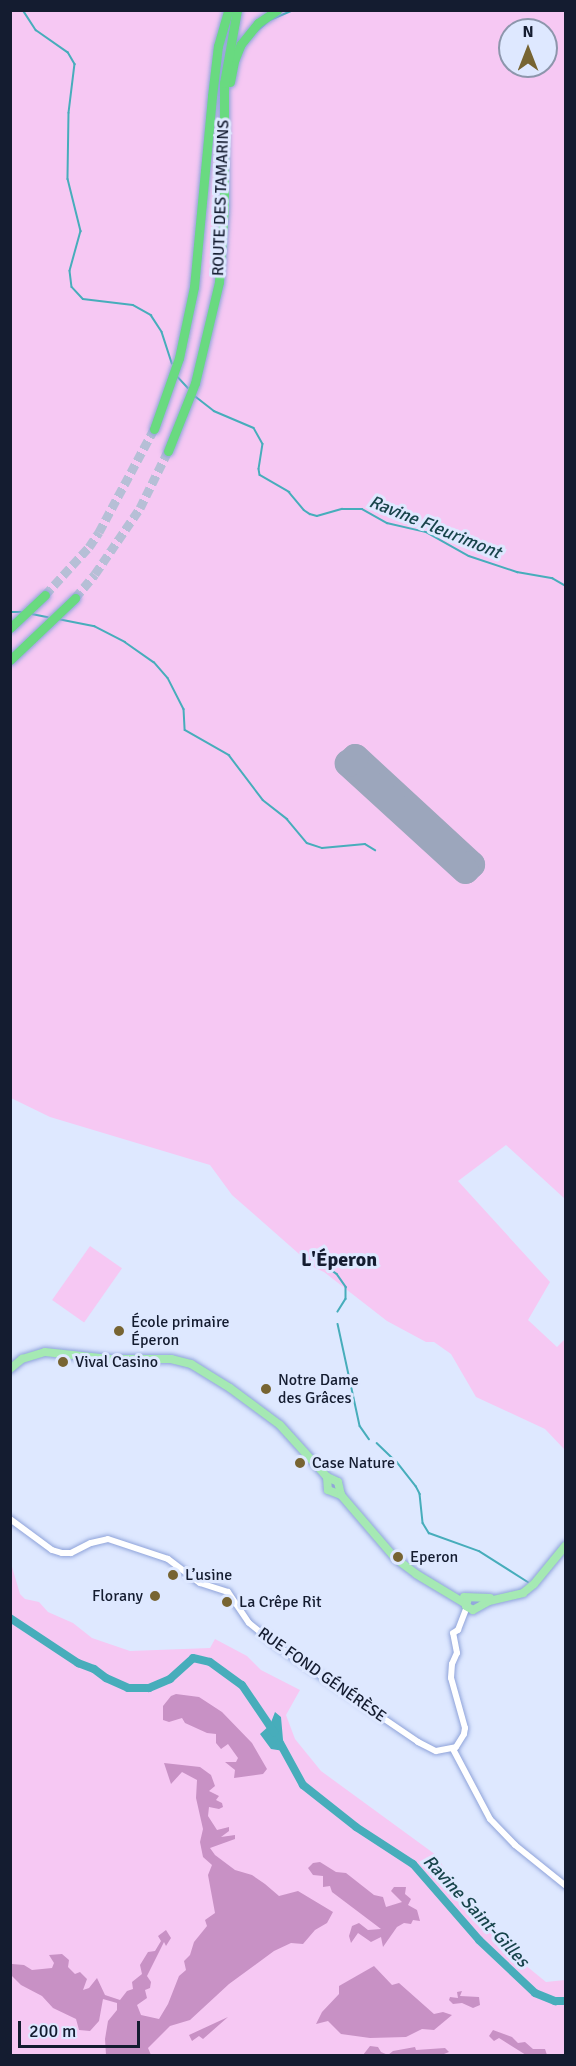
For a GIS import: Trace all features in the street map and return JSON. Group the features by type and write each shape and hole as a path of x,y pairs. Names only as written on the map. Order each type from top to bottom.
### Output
{"highway":[{"path":"218,46 218,32 223,10"},
{"name":"ROUTE DES TAMARINS","path":"154,429 182,345 195,272 218,46 228,10"},
{"name":"ROUTE DES TAMARINS","path":"168,451 203,356 219,282 223,234 224,83 237,10"},
{"path":"224,151 231,78 236,55 251,30 277,10"},
{"path":"10,628 45,595"},
{"path":"10,660 75,598"}],"main road":[{"path":"10,1369 22,1359 45,1352 110,1359 171,1359 191,1364 230,1388 280,1425 329,1480 338,1482 338,1492 395,1558 430,1584 472,1604 526,1590 566,1545"}],"street":[{"name":"RUE FOND GÉNÉRÈSE","path":"10,1519 52,1550 62,1553 71,1553 91,1543 108,1539 168,1559 200,1582 228,1592 249,1623 277,1646 418,1742 436,1751 453,1749"},
{"path":"472,1604 458,1630 461,1635 455,1637 457,1653 452,1664 451,1683 465,1728 462,1740 453,1749 490,1819 515,1845 566,1886"}],"shaded area":[{"path":"11,11 565,11 565,1199 506,1145 458,1181 550,1282 528,1320 557,1347 565,1339 565,1450 545,1429 476,1397 451,1354 434,1342 426,1342 387,1321 324,1272 315,1268 232,1195 210,1165 50,1117 11,1098"},
{"path":"90,1246 122,1268 84,1322 52,1300"},
{"path":"10,1560 20,1594 25,1599 39,1602 48,1612 73,1623 92,1638 130,1651 210,1648 215,1639 247,1656 261,1670 300,1690 286,1715 295,1739 321,1771 436,1855 477,1920 524,1964 546,1982 565,1980 565,2055 11,2055"},
{"path":"176,1694 199,1697 222,1712 252,1743 267,1769 263,1774 234,1778 235,1770 225,1762 236,1762 238,1758 228,1744 221,1749 216,1743 216,1734 207,1733 185,1723 182,1718 169,1722 163,1720 163,1706 171,1696"},
{"path":"164,1763 200,1767 211,1775 215,1786 209,1791 219,1796 216,1800 222,1803 223,1807 219,1809 209,1807 208,1816 217,1830 229,1827 229,1831 221,1837 235,1835 235,1839 210,1848 215,1855 235,1870 252,1875 279,1896 298,1891 333,1912 327,1923 315,1930 303,1944 291,1943 274,1951 229,1984 190,2020 170,2026 148,2048 151,2055 106,2055 105,2039 108,2021 117,2010 117,2003 103,1999 99,2021 90,2031 79,2030 76,2019 53,2008 42,1996 21,1985 11,1975 12,1964 24,1965 32,1970 52,1968 54,1963 49,1955 62,1954 69,1960 68,1967 75,1974 80,1972 87,1979 83,1990 89,1988 97,1978 105,1995 120,2000 127,1991 133,1989 132,1982 142,1974 140,1965 148,1952 155,1951 161,1941 158,1936 166,1930 171,1938 166,1946 164,1942 147,1976 151,1982 150,1988 145,1990 147,1998 137,2005 141,2015 159,2019 168,2004 179,1976 186,1970 184,1961 190,1955 194,1942 207,1926 205,1920 215,1913 208,1875 212,1865 203,1857 200,1842 203,1829 196,1798 197,1780 182,1772 171,1784"},
{"path":"320,1862 336,1872 346,1873 374,1895 383,1897 386,1907 402,1902 391,1891 394,1887 406,1887 405,1894 411,1899 408,1905 417,1910 420,1921 413,1920 411,1924 404,1923 397,1927 383,1947 381,1937 371,1942 358,1933 351,1943 349,1936 352,1926 359,1923 368,1930 381,1929 332,1892 330,1886 323,1887 323,1876 313,1875 308,1868 313,1863"},
{"path":"374,1966 392,1985 399,1983 434,2014 443,2012 452,2015 434,2030 422,2029 406,2037 370,2038 341,2034 328,2021 316,2024 322,2012 339,1994 339,1986"},
{"path":"462,1991 460,1996 479,1997 480,2005 473,2008 462,2003 453,2004 449,2000 450,1997 458,1998 457,1992"},
{"path":"228,2017 203,2039 199,2036 192,2041 189,2035"},
{"path":"493,2030 512,2037 518,2043 525,2042 533,2049 545,2049 547,2055 526,2055 499,2038 494,2041 489,2036"},
{"path":"370,2046 378,2047 381,2052 388,2055 393,2051 415,2047 416,2050 445,2048 449,2052 439,2056 363,2055"}],"water":[{"path":"275,1712 281,1717 284,1751 271,1749 260,1734 270,1725"}],"waterway":[{"name":"Ravine Fleurimont","path":"23,10 36,30 68,52 75,64 69,113 68,179 81,231 70,271 72,287 83,299 133,305 151,315 162,332 172,363"},
{"path":"256,32 270,20 293,10"},
{"name":"Ravine Fleurimont","path":"177,376 188,388"},
{"name":"Ravine Fleurimont","path":"195,396 214,411 254,428 263,444 260,475 289,492 310,514 317,516 342,509 362,509 387,523 426,532 469,556 517,572 552,578 566,586"},
{"path":"10,612 21,612"},
{"path":"32,614 48,617"},
{"path":"58,619 94,626 125,642 154,662 168,678 184,709 185,730 229,755 263,800 287,819 307,843 322,848 365,844 375,850"},
{"path":"327,1267 337,1274 346,1287 346,1299 338,1312"},
{"path":"338,1324 360,1426 369,1439"},
{"path":"377,1443 397,1462 416,1486 420,1494 423,1523 429,1533 479,1551 528,1582"},
{"name":"Ravine Saint-Gilles","path":"10,1618 78,1663 128,1688 149,1688 170,1679 193,1658 210,1662 242,1685 274,1732"},
{"name":"Ravine Saint-Gilles","path":"280,1743 303,1785 356,1827 413,1864 479,1940 535,1993 555,2001 566,2001"}],"runway":[{"path":"355,757 471,864 465,870 348,763 355,757"}],"tunnel":[{"path":"45,595 89,547 99,532 154,429"},
{"path":"75,598 95,574 140,508 168,451"}],"place":[{"name":"École primaire Éperon","path":"119,1331"},
{"name":"Vival Casino","path":"63,1362"},
{"name":"Notre Dame des Grâces","path":"266,1389"},
{"name":"Case Nature","path":"300,1463"},
{"name":"Eperon","path":"398,1557"},
{"name":"L’usine","path":"173,1575"},
{"name":"Florany","path":"155,1596"},
{"name":"La Crêpe Rit","path":"227,1602"}],"district":[{"name":"L'Éperon","path":"339,1259"}]}
